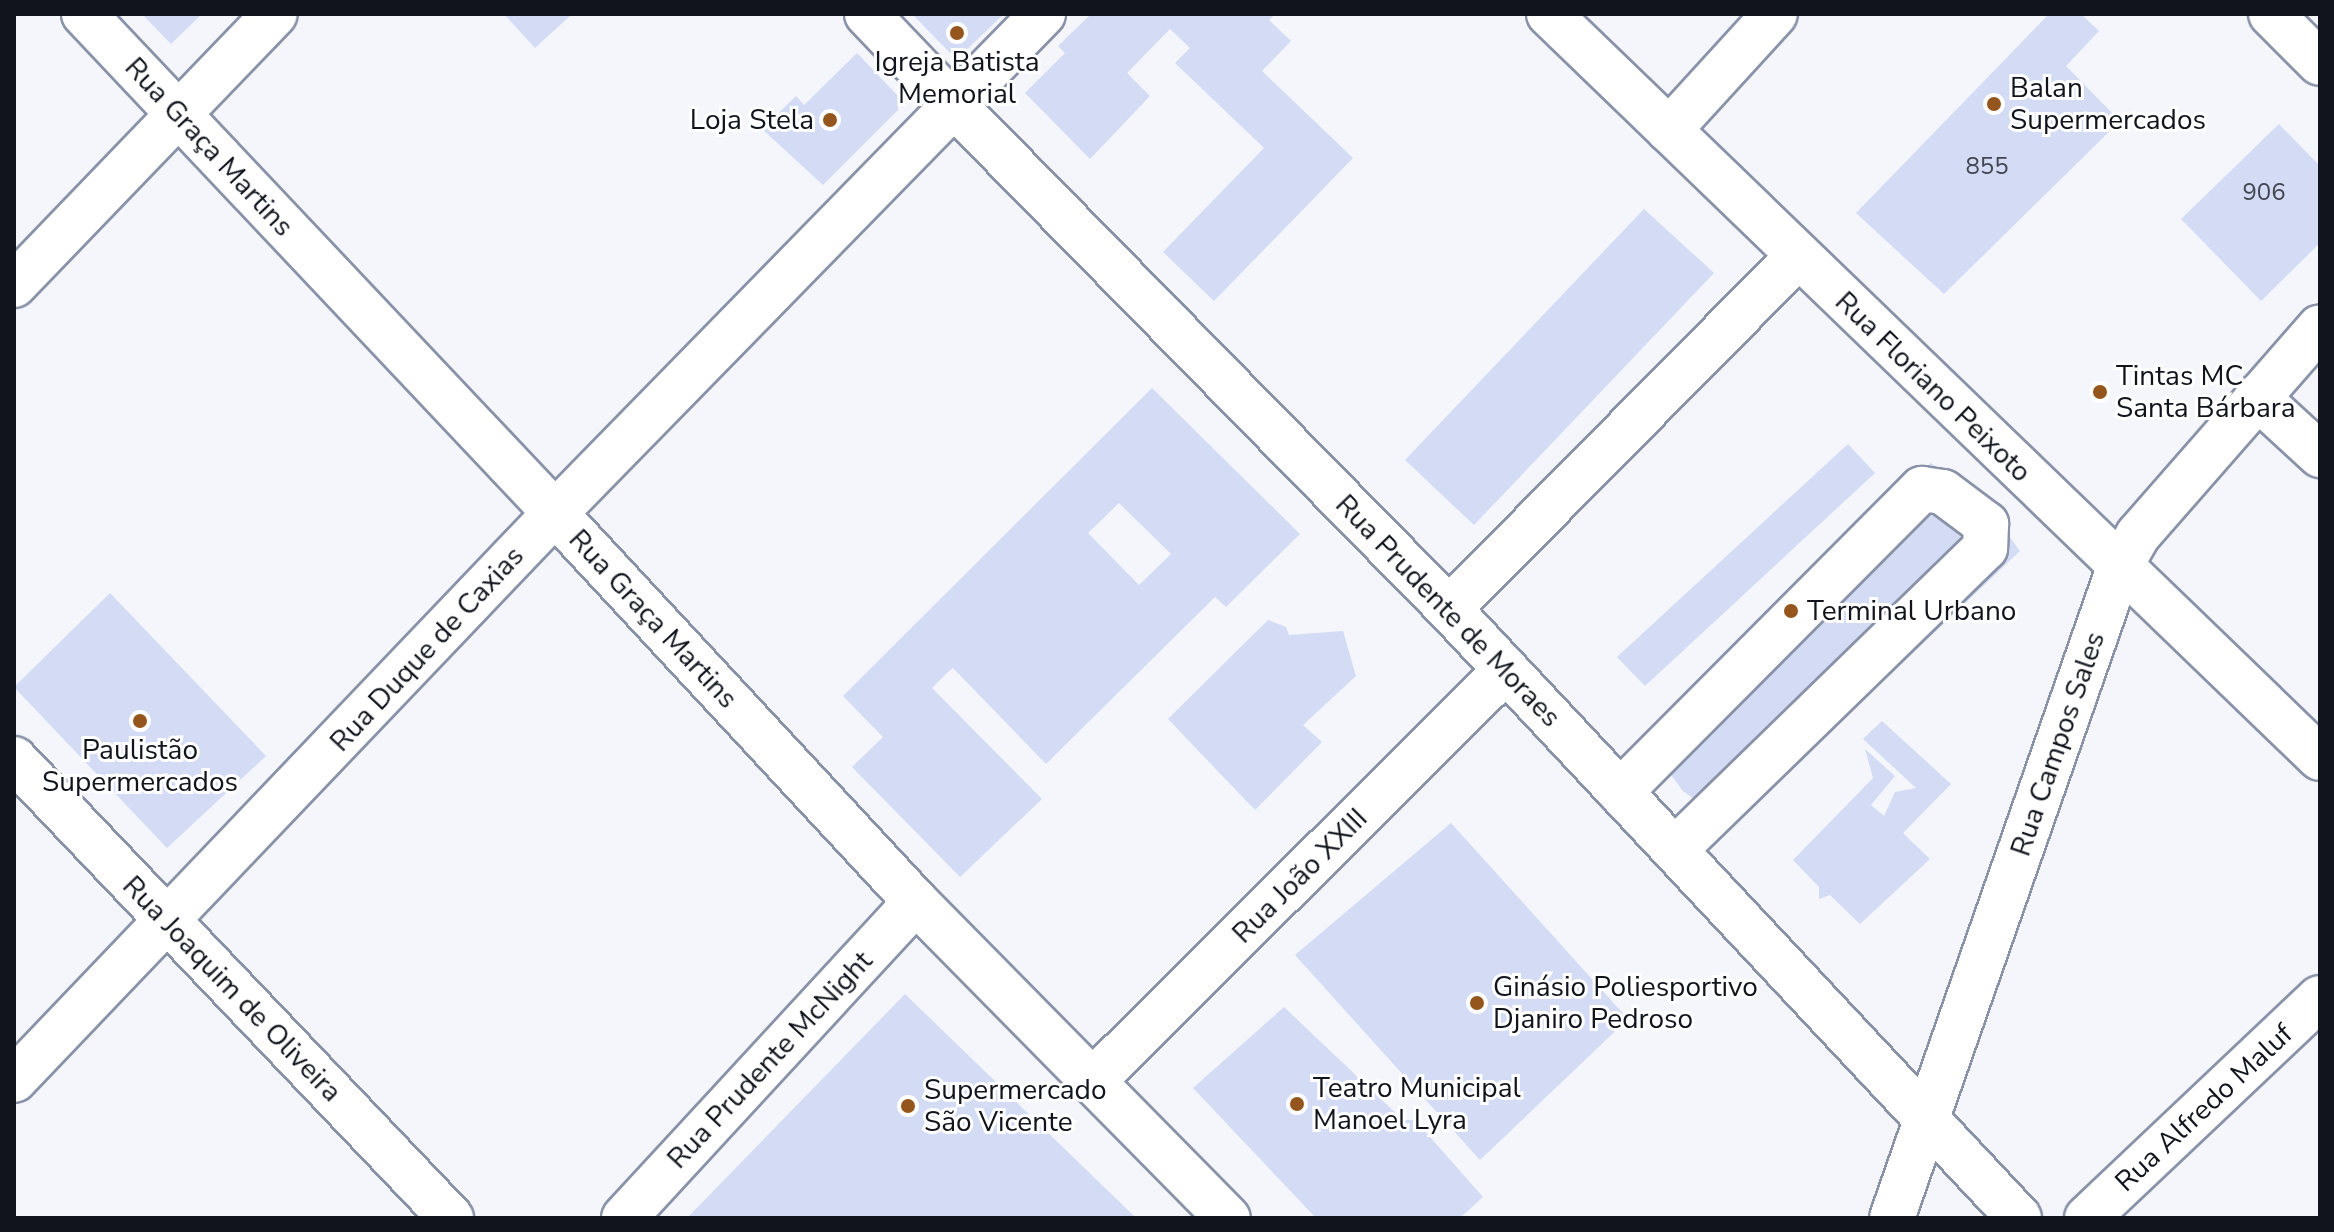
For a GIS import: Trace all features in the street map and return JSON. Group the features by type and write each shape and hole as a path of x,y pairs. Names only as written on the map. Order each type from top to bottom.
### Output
{"street":[{"name":"Rua Graça Martins","path":"84,14 555,513 916,902 1228,1218"},
{"path":"14,285 275,14"},
{"name":"Rua Prudente de Moraes","path":"867,14 1449,609 1928,1117 2019,1218"},
{"name":"Rua Duque de Caxias","path":"14,1080 555,513 1043,14"},
{"name":"Rua Floriano Peixoto","path":"1549,14 2119,568 2320,758"},
{"path":"1669,130 1775,14"},
{"path":"2271,14 2320,63"},
{"path":"1449,609 1797,257"},
{"name":"Rua Campos Sales","path":"1892,1218 2119,568 2138,535 2320,327"},
{"path":"2257,397 2320,455"},
{"path":"1620,792 1922,489 1943,492 1986,524 1985,548 1675,849"},
{"name":"Rua João XXIII","path":"1093,1081 1506,670"},
{"name":"Rua Joaquim de Oliveira","path":"14,759 451,1218"},
{"name":"Rua Prudente McNight","path":"624,1218 916,902"},
{"name":"Rua Alfredo Maluf","path":"2087,1218 2320,998"}],"building":[{"path":"142,14 202,14 171,44"},
{"path":"504,14 572,14 535,48"},
{"name":"Igreja Batista Memorial","path":"912,14 1004,14 962,54 950,53"},
{"path":"1091,14 1275,14 1269,20 1291,41 1262,71 1353,158 1214,301 1163,252 1264,148 1175,63 1190,48 1170,29 1127,73 1150,96 1090,159 1025,93 1065,53 1058,46"},
{"path":"2049,14 2081,14 2099,31 2066,66 2120,121 1944,294 1856,213"},
{"name":"Loja Stela","path":"857,53 898,96 898,110 823,185 762,129 796,96 804,105"},
{"path":"2279,124 2320,166 2320,243 2261,301 2181,219"},
{"path":"1644,209 1714,273 1474,525 1405,460"},
{"path":"1152,388 1300,534 1226,607 1215,597 1046,764 953,668 932,688 1042,799 960,877 852,767 883,737 843,696","holes":["1119,503 1171,554 1139,585 1088,533"]},
{"path":"1848,444 1875,473 1645,686 1617,657"},
{"path":"1931,463 1982,500 2020,551 1731,826 1683,791 1644,739 1847,532 1857,538 1870,511 1908,470 1919,473"},
{"name":"Paulistão Supermercados","path":"110,593 266,756 167,848 14,687"},
{"path":"1268,620 1286,627 1289,635 1343,631 1356,676 1303,725 1322,742 1255,810 1168,719"},
{"path":"1882,721 1951,784 1903,833 1930,859 1860,924 1830,895 1819,899 1819,887 1793,860 1873,778 1865,749 1895,776 1871,805 1884,816 1895,792 1916,788 1863,739"},
{"name":"Ginásio Poliesportivo Djaniro Pedroso","path":"1451,823 1628,1019 1480,1160 1295,955"},
{"name":"Supermercado São Vicente","path":"905,994 1136,1218 687,1218"},
{"name":"Teatro Municipal Manoel Lyra","path":"1284,1007 1403,1120 1415,1120 1483,1197 1460,1218 1316,1218 1193,1088"}],"place":[{"name":"Igreja Batista Memorial","path":"957,33"},
{"name":"Balan Supermercados","path":"1994,104"},
{"name":"Loja Stela","path":"830,120"},
{"name":"Tintas MC Santa Bárbara","path":"2100,392"},
{"name":"Terminal Urbano","path":"1791,611"},
{"name":"Paulistão Supermercados","path":"140,721"},
{"name":"Ginásio Poliesportivo Djaniro Pedroso","path":"1477,1003"},
{"name":"Teatro Municipal Manoel Lyra","path":"1297,1104"},
{"name":"Supermercado São Vicente","path":"908,1106"}]}
